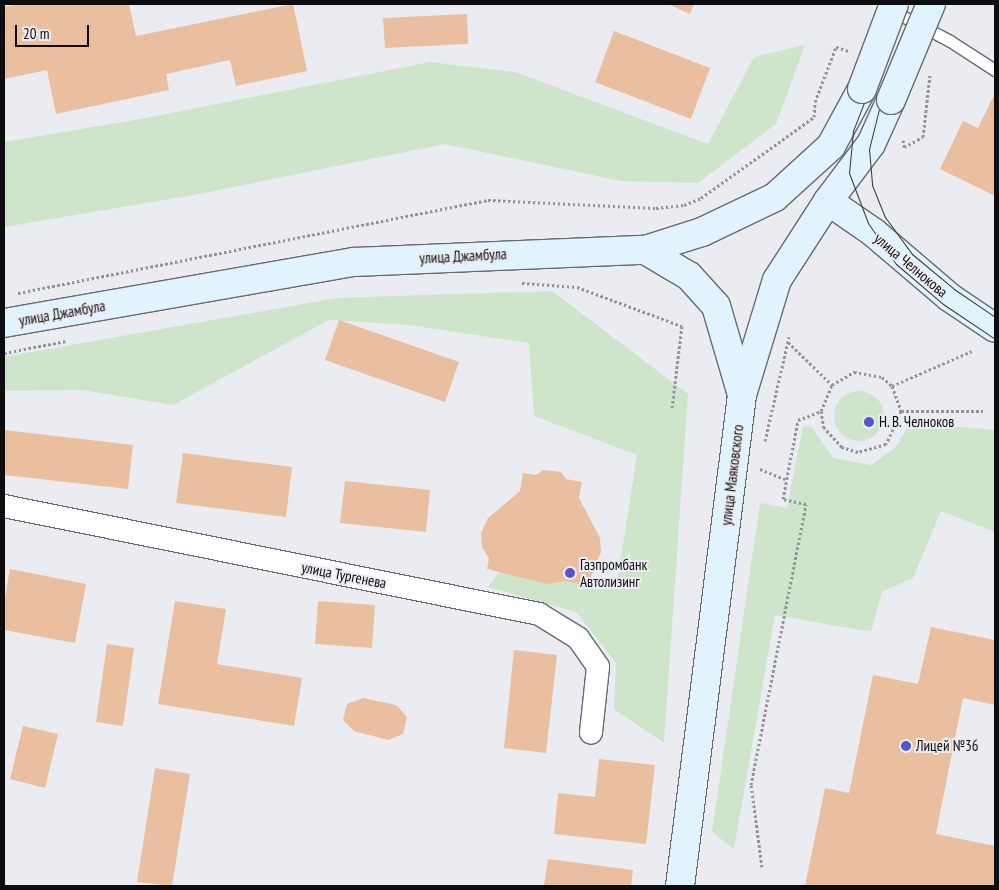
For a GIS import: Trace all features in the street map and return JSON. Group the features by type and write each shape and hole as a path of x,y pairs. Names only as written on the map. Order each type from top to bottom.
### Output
{"main road":[{"name":"улица Джамбула","path":"9,318 354,262 645,250 702,232 775,197 828,149 862,89 894,4"},
{"name":"улица Маяковского","path":"680,886 742,395 777,280 828,201 871,144 931,4"},
{"path":"828,149 828,201"},
{"name":"улица Челнокова","path":"828,201 873,232 949,297 995,328"},
{"path":"645,250 689,276 716,306 742,395"}],"street":[{"name":"улица Тургенева","path":"4,506 539,614 578,638 598,667 591,733"}],"lane":[{"path":"880,4 950,41 995,70"}],"path":[{"path":"24,289 488,200 656,208 684,205 708,192 814,117 815,102 836,47"},
{"path":"904,147 924,137 932,76"},
{"path":"518,283 577,287 682,326 672,407"},
{"path":"4,353 75,339"},
{"path":"788,342 832,385"},
{"path":"892,386 972,351"},
{"path":"854,372 882,377 892,386 901,411 886,444 858,452 842,447 824,428 821,411 832,385 854,372"},
{"path":"764,445 772,402"},
{"path":"762,867 751,785 806,504 783,499 785,479 798,420 821,411"},
{"path":"901,411 984,411"},
{"path":"761,462 759,471 785,479"}],"green space":[{"path":"805,45 776,124 698,183 621,181 445,144 194,195 4,227 4,142 141,119 430,62 515,72 708,144 754,57"},
{"path":"552,291 688,394 664,743 614,709 616,663 576,612 488,587 503,566 616,589 637,455 534,416 529,343 409,325 329,320 173,405 83,390 4,391 4,357 337,298"},
{"path":"854,391 864,391 877,398 884,411 884,421 877,434 864,441 854,441 845,437 838,430 834,421 834,411 838,402 845,395"},
{"path":"910,422 995,430 995,532 941,511 913,578 882,592 871,632 775,615 734,849 712,832 760,503 787,508 803,426 812,427 833,458 871,465 896,447"}],"building":[{"path":"18,4 129,4 136,36 293,4 307,71 236,86 230,60 166,74 169,90 56,114 47,70 4,79 4,7"},
{"path":"668,4 694,4 690,14"},
{"path":"467,14 468,44 385,48 383,18"},
{"path":"614,31 710,68 691,119 595,82"},
{"path":"995,93 995,196 940,169 963,121 978,128"},
{"path":"339,320 459,362 445,402 325,360"},
{"path":"4,430 133,445 128,489 4,475"},
{"path":"183,453 292,467 286,517 176,503"},
{"path":"543,470 561,472 566,479 582,482 579,498 600,538 601,552 587,586 566,581 547,584 487,569 489,559 482,547 481,533 488,518 520,491 523,473 536,475"},
{"path":"345,481 430,490 426,532 340,523"},
{"path":"10,569 86,584 75,643 4,630 4,603"},
{"path":"175,601 226,609 217,664 302,678 294,726 158,704"},
{"path":"318,601 375,605 372,648 315,644"},
{"name":"Лицей №36","path":"931,627 995,640 995,705 963,698 936,834 995,846 995,886 805,886 825,788 849,793 873,675 918,684"},
{"path":"107,644 134,648 123,726 96,722"},
{"path":"514,650 557,655 546,753 504,748"},
{"path":"363,698 396,705 407,717 403,734 388,740 354,731 343,720 347,704"},
{"path":"23,726 58,734 45,788 10,779"},
{"path":"599,759 655,765 646,844 554,834 558,793 595,797"},
{"path":"155,768 190,774 172,886 137,882"},
{"path":"548,859 633,870 631,886 544,886"}],"tram line":[{"path":"902,4 853,131 849,173 868,223 896,264 943,304 995,339"},
{"path":"919,4 882,97 869,149 872,185 885,217 912,254 954,289 995,317"}],"place":[{"name":"Н. В. Челноков","path":"869,422"},
{"name":"Газпромбанк Автолизинг","path":"570,573"},
{"name":"Лицей №36","path":"906,746"}]}
